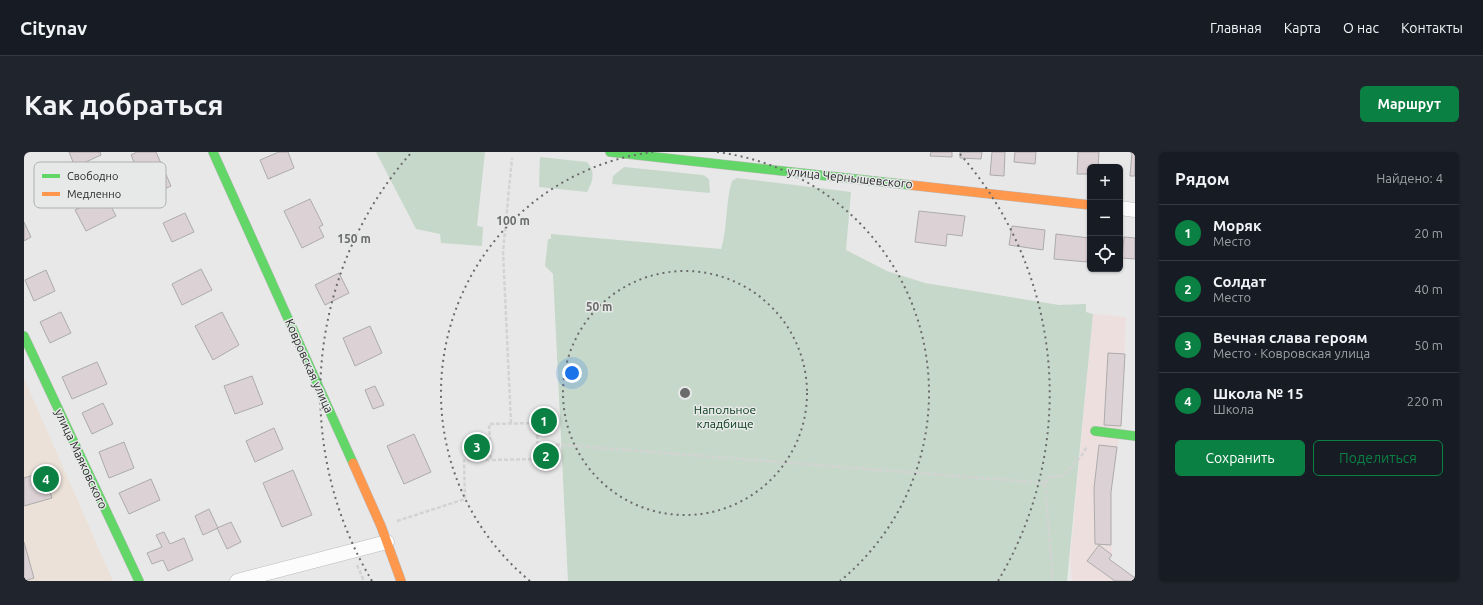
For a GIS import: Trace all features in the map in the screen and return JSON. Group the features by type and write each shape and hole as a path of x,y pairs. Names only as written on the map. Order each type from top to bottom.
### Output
{"street":[{"name":"Ковровская улица","path":"213,152 381,526 401,581"},
{"name":"улица Чернышевского","path":"610,152 732,159 1087,205"},
{"path":"1123,208 1135,210"},
{"name":"улица Маяковского","path":"24,336 27,352 139,581"},
{"path":"1095,432 1135,436"},
{"path":"237,581 387,542"}],"path":[{"path":"511,423 503,252 512,158"},
{"path":"381,526 465,499 464,460 491,460 538,459 537,423 489,424 491,460"},
{"path":"1053,581 1045,483 1049,478 1063,476 1082,455 1095,432"},
{"path":"538,443 1045,483"}],"shaded area":[{"path":"1093,314 1126,317 1121,426 1111,492 1112,555 1109,559 1135,578 1135,581 1072,581 1070,559"},
{"path":"24,378 113,581 24,581"}],"green space":[{"path":"376,152 485,152 477,226 483,227 482,246 441,243 440,234 416,229"},
{"path":"540,157 587,162 592,169 593,177 587,192 539,187"},
{"path":"624,167 703,175 709,179 710,193 612,184 613,176"},
{"name":"Напольное кладбище","path":"737,178 851,192 846,250 887,271 925,283 1059,305 1086,304 1086,312 1093,314 1067,581 568,581 553,274 545,266 548,239 551,239 551,234 721,249 725,232 730,189 732,181"}],"building":[{"path":"69,152 100,152 101,155 86,162 73,162"},
{"path":"137,152 156,152 160,162 134,162 131,155"},
{"path":"279,152 288,152 294,168 268,179 260,160"},
{"path":"931,152 952,152 952,157 930,156"},
{"path":"960,152 982,152 981,159 960,158"},
{"path":"992,152 1005,152 1004,176 990,175"},
{"path":"1015,152 1036,152 1035,164 1014,162"},
{"path":"1078,152 1099,152 1098,164 1087,164 1087,174 1077,174"},
{"path":"1132,152 1135,152 1135,176 1130,176"},
{"path":"166,175 171,186 166,188"},
{"path":"310,199 323,225 319,227 324,237 302,248 284,211"},
{"path":"79,208 112,208 116,216 86,231 75,210"},
{"path":"919,211 965,216 962,236 947,234 946,246 915,242"},
{"path":"185,213 194,232 172,242 163,223"},
{"path":"24,222 31,237 24,241"},
{"path":"1012,226 1045,230 1043,250 1009,245"},
{"path":"1056,234 1087,238 1087,262 1054,259"},
{"path":"1124,237 1135,238 1135,259 1123,258"},
{"path":"201,269 212,290 182,305 172,284"},
{"path":"46,270 55,291 34,301 25,280"},
{"path":"339,273 349,293 325,305 315,285"},
{"path":"61,312 71,333 50,343 40,322"},
{"path":"222,312 239,345 213,360 195,326"},
{"path":"370,326 382,353 355,366 343,338"},
{"path":"1108,353 1125,354 1121,426 1104,425"},
{"path":"97,362 107,384 72,399 62,377"},
{"path":"252,376 263,404 235,414 224,386"},
{"path":"375,386 384,405 373,409 365,390"},
{"path":"103,403 113,424 92,434 82,413"},
{"path":"274,428 283,449 255,462 246,441"},
{"path":"414,434 431,472 404,484 387,446"},
{"path":"124,442 134,468 109,478 99,452"},
{"path":"1099,445 1117,447 1111,492 1111,545 1095,544 1094,488"},
{"path":"293,470 312,515 282,527 263,483"},
{"path":"44,472 52,498 24,506 24,478"},
{"path":"151,479 160,500 129,514 119,493"},
{"path":"209,509 218,528 203,535 195,516"},
{"path":"231,522 241,542 227,549 217,528"},
{"path":"164,532 170,544 184,538 193,560 168,571 163,560 152,564 147,553 162,547 156,535"},
{"path":"24,542 34,578 24,581"},
{"path":"1099,545 1112,555 1109,559 1135,578 1135,581 1115,581 1087,561"}],"traffic: fast":[{"path":"213,152 353,463"},
{"path":"610,152 910,185"},
{"path":"24,336 139,581"},
{"path":"1095,431 1135,436"}],"traffic: slow":[{"path":"910,185 1087,205"},
{"path":"353,463 381,526 401,581"}],"place":[{"name":"Моряк","path":"544,421"},
{"name":"Вечная слава героям","path":"477,447"},
{"name":"Солдат","path":"546,456"},
{"name":"Школа № 15","path":"46,479"}]}
